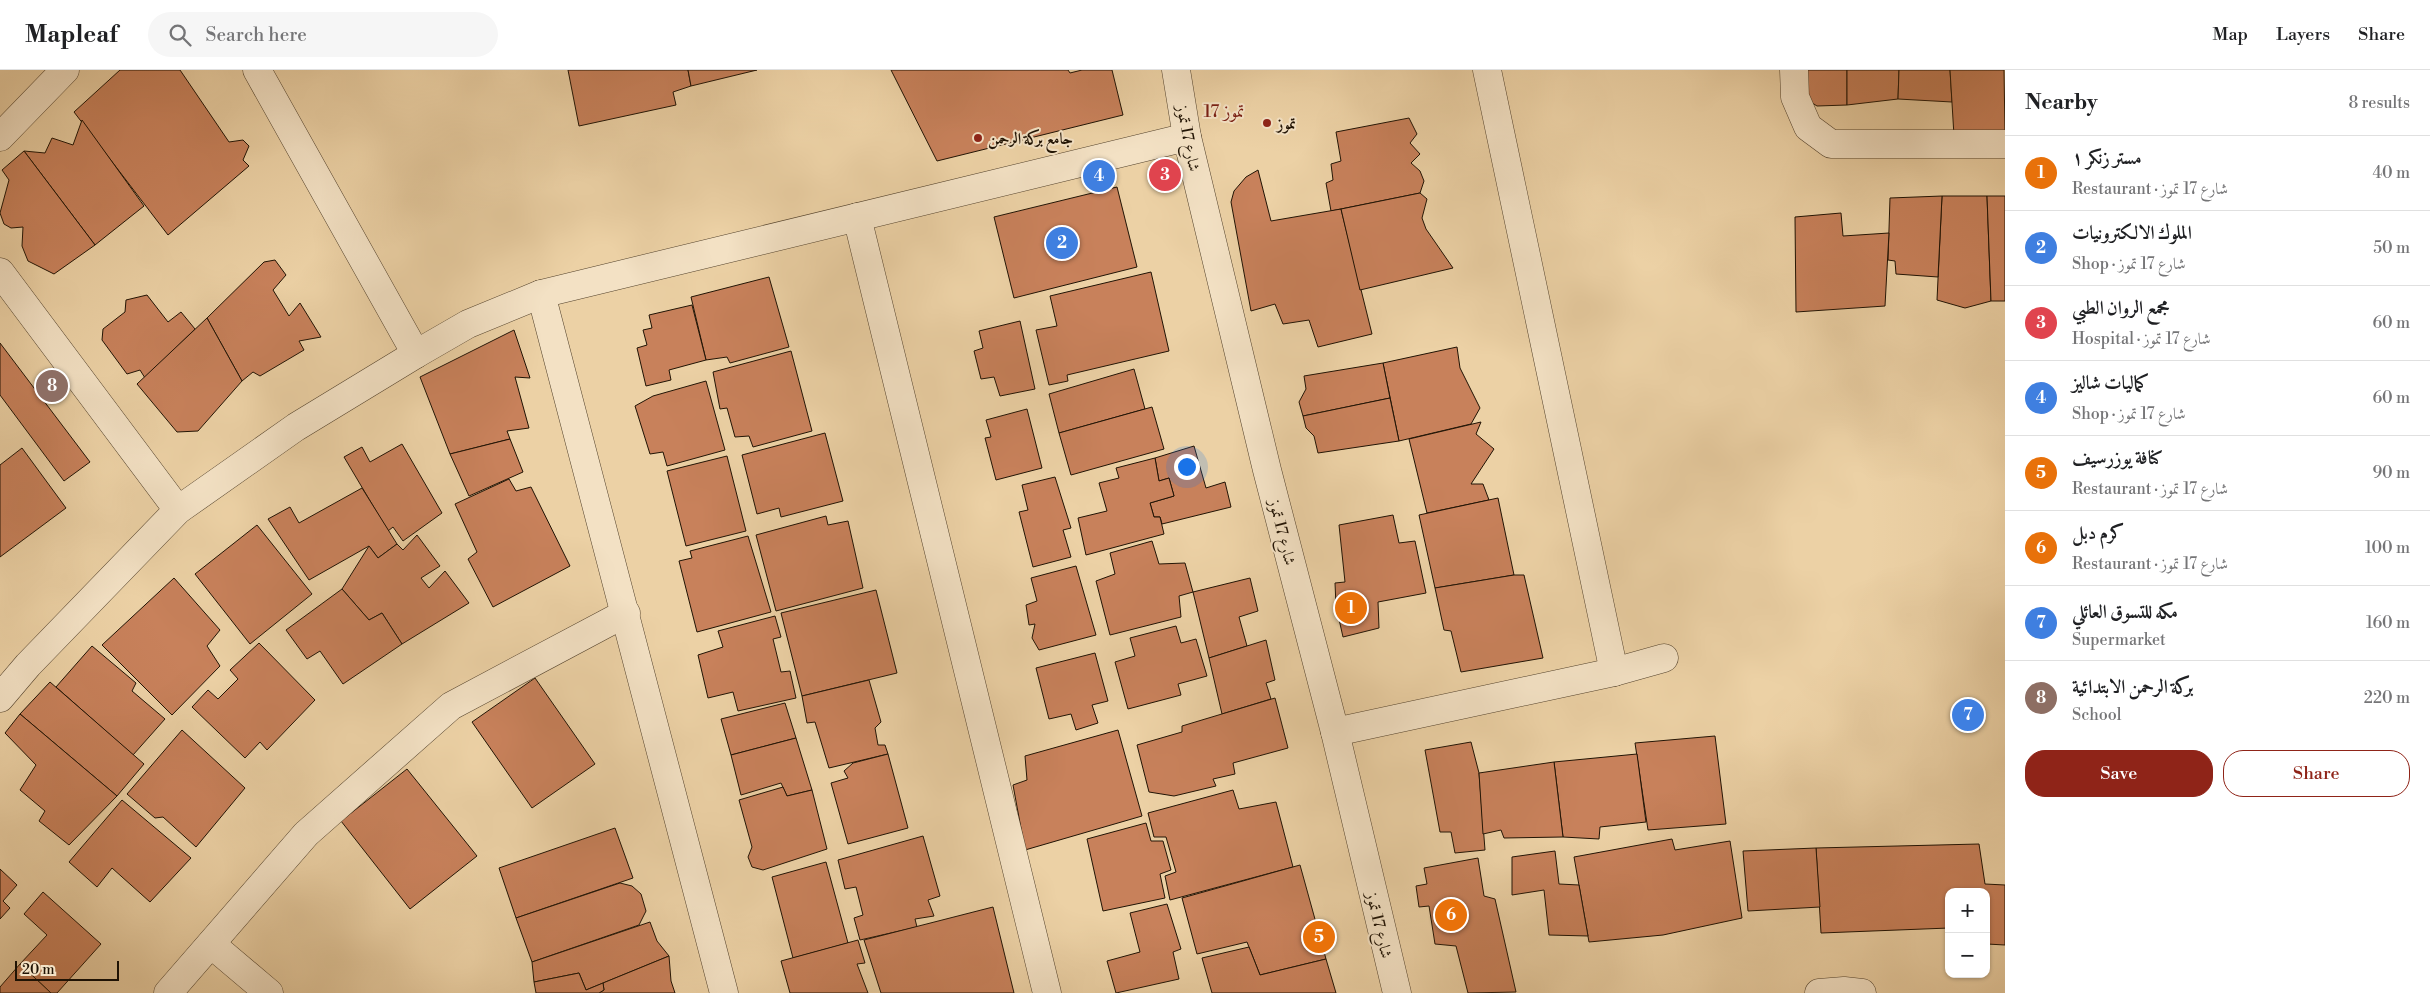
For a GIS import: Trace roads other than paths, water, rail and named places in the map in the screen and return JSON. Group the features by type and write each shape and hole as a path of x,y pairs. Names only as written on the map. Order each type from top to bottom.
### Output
{"street":[{"path":"0,137 65,70"},
{"path":"257,70 416,354"},
{"name":"شارع 17 تموز","path":"1176,70 1187,137 1267,470 1334,732 1397,993"},
{"path":"1487,70 1614,672"},
{"path":"1794,70 1795,97 1808,127 1832,144 2005,144"},
{"path":"0,698 28,665 178,510 296,427 468,324 541,294 1187,137"},
{"path":"857,217 1047,993"},
{"path":"0,272 178,510"},
{"path":"541,294 724,993"},
{"path":"168,993 306,834 451,706 626,614"},
{"path":"1334,732 1614,672 1664,658"},
{"path":"211,944 269,993"},
{"path":"1819,993 1844,991 1862,993"}],"place":[{"name":"تموز","path":"1267,123"},
{"name":"جامع بركة الرحمن","path":"978,138"},
{"name":"مجمع الروان الطبي","path":"1165,175"},
{"name":"كماليات شاليز","path":"1099,176"},
{"name":"الملوك الالكترونيات","path":"1062,243"},
{"name":"بركة الرحمن الابتدائية","path":"52,386"},
{"name":"مستر زنكر ١","path":"1351,608"},
{"name":"مكه للتسوق العائلي","path":"1968,715"},
{"name":"كرم دبل","path":"1451,915"},
{"name":"كنافة يوزرسيف","path":"1319,937"}],"district":[{"name":"17 تموز","path":"1224,111"}]}
